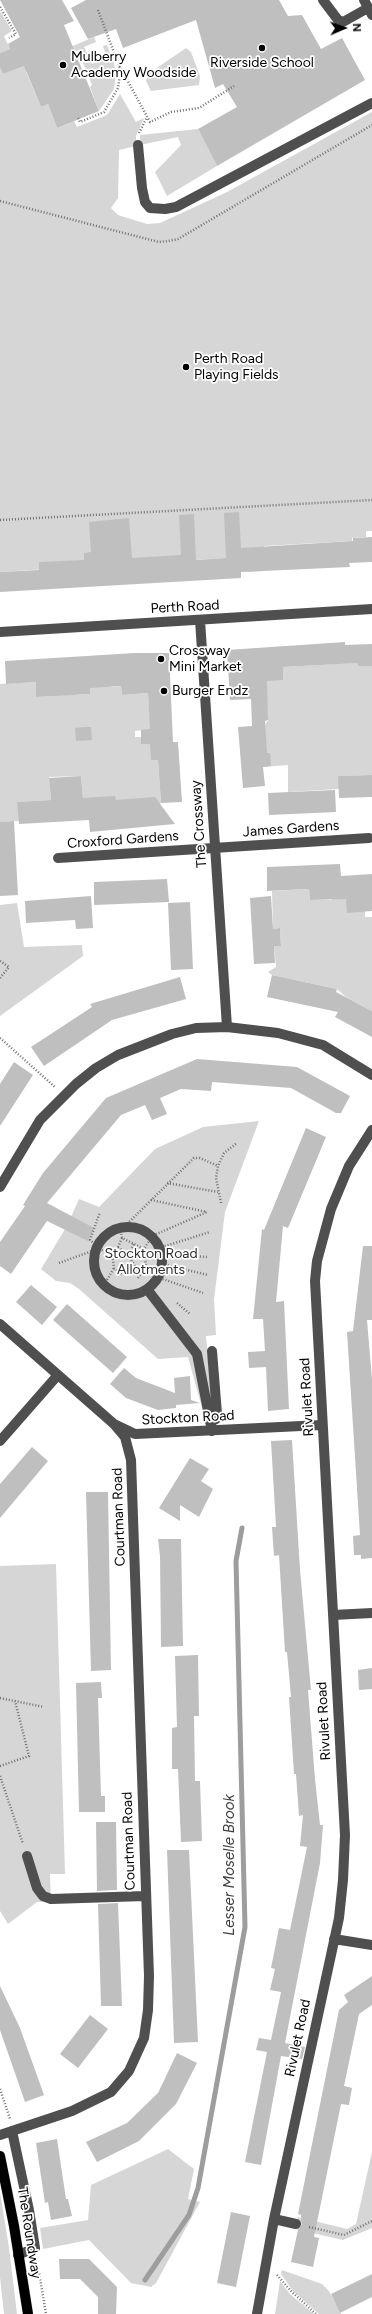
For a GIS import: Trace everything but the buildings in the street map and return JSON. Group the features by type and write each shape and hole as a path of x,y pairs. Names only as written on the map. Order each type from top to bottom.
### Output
{"main road":[{"name":"The Roundway","path":"0,2156 7,2185 28,2314"}],"street":[{"path":"322,0 338,20 343,22 368,8"},
{"path":"138,146 142,188 145,202 150,208 165,209 176,207 372,103"},
{"name":"Perth Road","path":"0,632 372,609"},
{"name":"The Crossway","path":"200,620 227,1027"},
{"name":"James Gardens","path":"215,848 369,838"},
{"name":"Croxford Gardens","path":"58,858 215,848"},
{"path":"0,1187 40,1120 64,1095 96,1068 144,1043 196,1028 227,1027 255,1029 304,1039 340,1054 372,1075"},
{"name":"Rivulet Road","path":"256,2314 274,2219 334,1939 343,1880 345,1835 315,1281 317,1261 331,1209 349,1166 372,1130"},
{"path":"144,1230 152,1236 161,1255 157,1277 146,1289 132,1295 114,1292 104,1285 95,1270 96,1248 106,1234 122,1231 144,1230"},
{"path":"146,1289 197,1354 211,1427"},
{"name":"Stockton Road","path":"0,1324 57,1376 114,1424 135,1434 211,1427 322,1425"},
{"path":"211,1427 217,1414 212,1351"},
{"path":"0,1441 57,1376"},
{"name":"Courtman Road","path":"114,1424 125,1437 131,1460"},
{"name":"Courtman Road","path":"0,2135 11,2127 72,2111 111,2092 129,2071 144,2038 148,2010 149,1976 145,1896 131,1460 132,1447 137,1439 146,1434"},
{"path":"332,1615 372,1613"},
{"path":"27,1856 37,1888 43,1896 51,1899 145,1896"},
{"path":"334,1939 372,1945"},
{"path":"11,2127 29,2210 35,2248 18,2255"},
{"path":"274,2219 296,2224"}],"path":[{"path":"0,7 16,34 9,38"},
{"path":"98,10 118,63 150,122 171,112 199,108 234,86"},
{"path":"78,118 80,122 104,112 118,88 120,74 118,63"},
{"path":"0,520 372,500"},
{"path":"0,961 9,967 0,978"},
{"path":"0,1038 64,1095"},
{"path":"221,1203 216,1178 218,1166 224,1153 236,1143"},
{"path":"104,1285 114,1268 112,1254 118,1247 122,1231 150,1200 194,1158 200,1158 218,1166"},
{"path":"167,1183 218,1192"},
{"path":"146,1289 138,1278 146,1266 144,1250 152,1236 207,1212 150,1200"},
{"path":"100,1212 90,1240 96,1248 112,1254"},
{"path":"122,1231 134,1244 144,1250"},
{"path":"161,1255 210,1232"},
{"path":"128,1255 134,1244"},
{"path":"118,1247 128,1255 135,1266 143,1271"},
{"path":"59,1263 96,1248"},
{"path":"161,1255 208,1257"},
{"path":"161,1255 208,1275"},
{"path":"114,1268 122,1274 130,1274 135,1266"},
{"path":"157,1277 203,1293"},
{"path":"0,1698 44,1707"},
{"path":"0,1766 28,1756 15,1701"},
{"path":"0,1776 1,1784 27,1856"},
{"path":"0,2089 11,2127"},
{"path":"296,2224 344,2235 372,2221"},
{"path":"33,2269 39,2272 46,2314"},
{"path":"264,2270 273,2272 281,2278 292,2292 316,2314"}],"green space":[{"path":"0,11 12,31 4,36 10,49 0,53"},
{"path":"94,37 96,42 84,47 92,64 107,58 103,46 107,45 114,63 116,74 114,89 99,111 90,87 92,85 78,50 70,54 68,48"},
{"path":"186,48 191,52 200,76 199,85 151,91 146,81 148,74"},
{"name":"Perth Road Playing Fields","path":"36,61 38,66 26,72 41,107 48,104 57,128 74,121 77,127 107,115 120,94 136,122 144,118 136,136 136,146 119,150 118,198 111,208 118,215 147,224 160,223 227,192 372,112 372,531 366,531 366,537 352,538 352,541 264,546 264,571 244,572 243,557 0,572 0,67 3,74"},
{"path":"198,129 217,166 167,196 155,172 181,145 178,137 140,145 140,135"},
{"path":"372,662 372,775 339,776 339,789 288,792 288,765 263,767 265,725 268,720 265,681 283,667"},
{"path":"110,677 111,687 121,686 122,695 148,693 151,732 144,733 143,730 135,731 135,737 141,737 141,744 150,744 158,760 161,803 158,805 84,809 81,776 49,777 51,800 18,802 19,821 0,822 0,684 36,682 37,697 52,696 74,679 75,695 90,694 89,678"},
{"path":"332,887 365,911 365,917 372,917 372,1011 346,997 337,989 272,975 268,972 276,967 274,946 281,945 280,928 273,929 272,891 309,889 310,900 332,900"},
{"path":"17,903 24,947 82,945 83,956 0,1016 0,905"},
{"name":"Stockton Road Allotments","path":"259,1121 225,1212 214,1299 216,1335 206,1336 213,1414 204,1415 188,1357 158,1359 79,1289 70,1283 56,1281 41,1269 65,1229 88,1240 93,1228 71,1217 79,1199 99,1207 155,1149 203,1127"},
{"path":"56,1564 65,1874 50,1874 51,1902 37,1902 8,1924 0,1911 0,1566"},
{"path":"168,2149 194,2169 188,2199 200,2202 156,2283 151,2287 131,2283 89,2240 43,2249 40,2228 88,2220 91,2185"},
{"path":"372,2152 372,2228 343,2240 295,2229 298,2217 347,2229 356,2224"},
{"path":"0,2192 17,2314 4,2314 0,2277"},
{"path":"282,2270 322,2284 329,2291 341,2314 319,2314 293,2291 281,2274"},
{"path":"280,2281 290,2294 314,2314 275,2314"}],"waterway":[{"name":"Lesser Moselle Brook","path":"145,2280 189,2215 198,2188 245,1927 236,1561 242,1528"}],"place":[{"name":"Riverside School","path":"262,48"},
{"name":"Mulberry Academy Woodside","path":"63,65"},
{"name":"Perth Road Playing Fields","path":"186,367"},
{"name":"Crossway Mini Market","path":"161,659"},
{"name":"Burger Endz","path":"164,691"}]}
